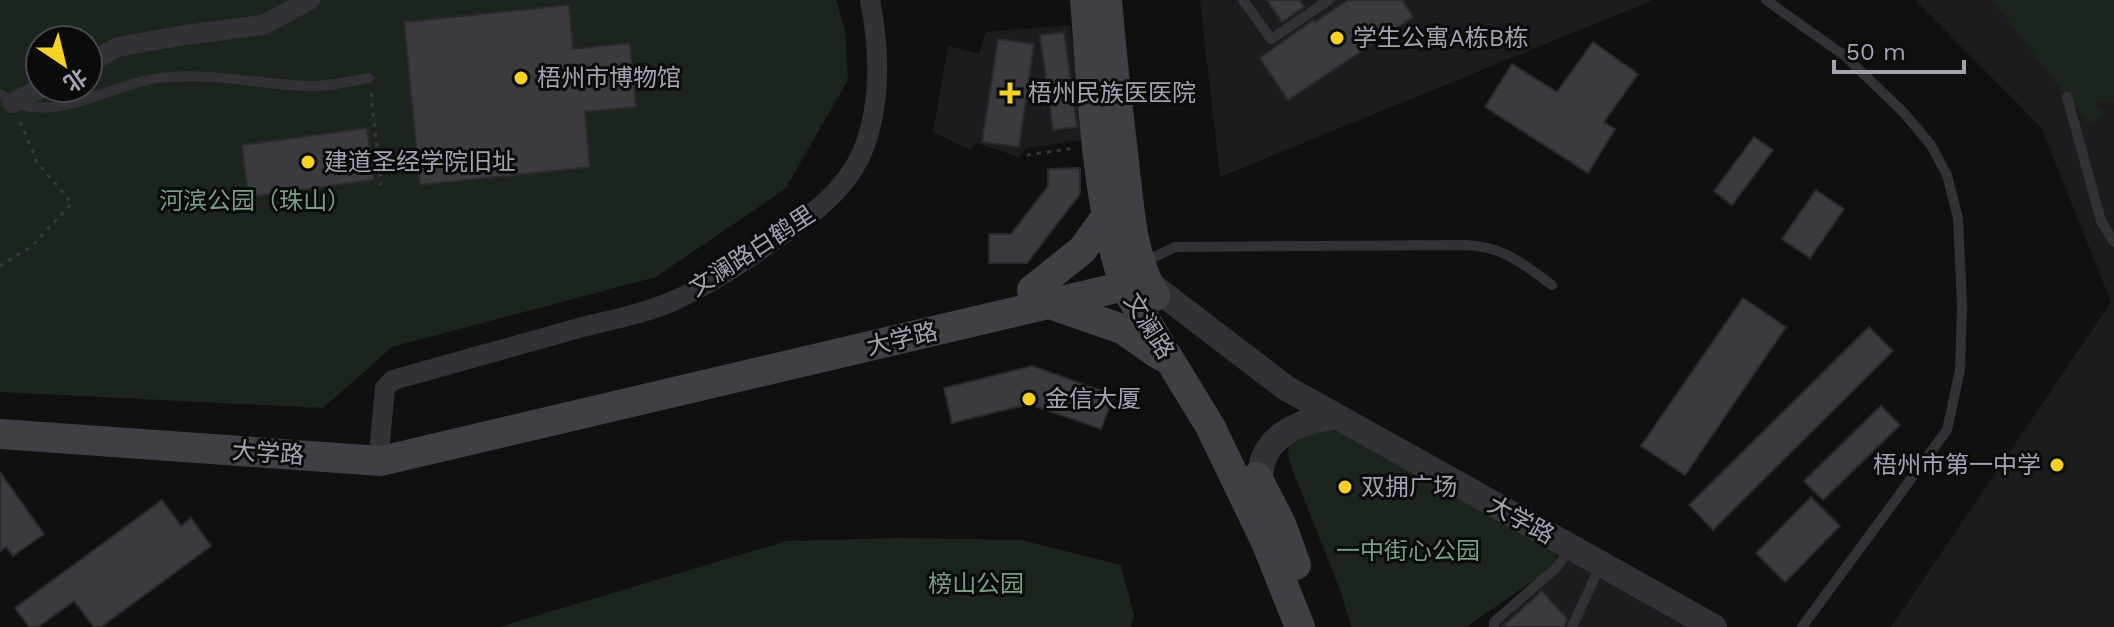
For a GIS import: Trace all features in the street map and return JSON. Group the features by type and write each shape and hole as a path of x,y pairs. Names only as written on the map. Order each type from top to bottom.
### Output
{"main road":[{"name":"文澜路","path":"1085,0 1106,217 1173,365 1210,426 1254,517 1300,627"},
{"name":"文澜路","path":"1107,0 1131,216 1132,275 1227,417 1281,524 1319,627"},
{"path":"1106,217 1042,297 1122,329 1173,365"},
{"name":"大学路","path":"0,434 381,461 1132,275"},
{"name":"大学路","path":"0,419 380,442 1042,297"}],"street":[{"path":"104,54 118,47 263,25 310,0"},
{"name":"文澜路白鹤里","path":"380,442 385,388 393,380 669,303 718,278 829,199 848,177 871,127 877,92 877,58 870,0"},
{"name":"大学路","path":"1132,275 1286,388 1714,627"},
{"path":"1261,485 1264,452 1274,441 1302,423 1336,417"}],"lane":[{"path":"1243,0 1271,39 1329,0"},
{"path":"1766,0 1845,56 1904,113 1931,145 1947,175 1958,218 1962,305 1960,370 1947,430 1802,627"},
{"path":"6,98 59,108 160,78 230,78 315,86 369,78"},
{"path":"2067,97 2101,221 2114,242"},
{"path":"1132,275 1175,247 1477,246 1502,251 1552,285"},
{"path":"1494,627 1494,622 1555,569 1572,548"},
{"path":"1572,627 1601,564"}],"path":[{"path":"369,78 381,185"},
{"path":"0,266 32,246 72,203 37,162 6,98"},
{"path":"1027,155 1099,144"}],"shaded area":[{"path":"1200,0 1653,0 1220,177"},
{"name":"梧州市第一中学","path":"1915,0 2114,0 2114,627 1891,627 2111,302 2041,127"},
{"name":"梧州民族医医院","path":"1070,25 1087,139 1027,148 1019,157 976,143 971,150 933,132 948,46 979,54 986,32"},
{"path":"1572,548 1714,627 1488,627 1555,569"}],"green space":[{"name":"河滨公园（珠山）","path":"0,0 836,0 845,30 848,80 785,189 656,277 392,347 323,408 0,392"},
{"path":"1992,0 2114,0 2114,102 2095,102 2104,115 2090,126"},
{"name":"一中街心公园","path":"1329,430 1349,435 1557,551 1555,561 1549,570 1466,627 1351,627 1342,595 1289,461 1288,448 1296,436"},
{"name":"榜山公园","path":"902,538 1021,540 1121,565 1134,616 1131,627 499,627 787,541"}],"building":[{"path":"1267,0 1299,0 1304,7 1282,22"},
{"name":"学生公寓A栋B栋","path":"1348,0 1402,0 1413,17 1288,100 1260,58 1313,20 1315,22"},
{"name":"梧州市博物馆","path":"569,5 573,49 630,43 636,107 585,112 590,167 420,185 404,22"},
{"path":"1064,32 1077,127 1053,130 1040,35"},
{"path":"998,39 1034,44 1019,147 982,142"},
{"path":"1593,42 1638,74 1604,122 1615,129 1588,173 1485,107 1512,64 1557,92"},
{"name":"建道圣经学院旧址","path":"367,128 374,180 248,197 242,145"},
{"path":"1754,137 1773,150 1732,205 1714,191"},
{"path":"1080,168 1080,194 1027,263 989,263 989,234 1011,234 1048,186 1048,169"},
{"path":"1816,190 1844,209 1810,258 1782,239"},
{"path":"1743,298 1786,327 1685,475 1641,446"},
{"path":"1869,327 1893,351 1713,530 1689,505"},
{"name":"金信大厦","path":"1032,366 1114,395 1101,429 1029,404 952,423 944,388"},
{"path":"1881,406 1900,425 1823,500 1804,481"},
{"path":"0,472 44,534 13,556 6,547 0,551"},
{"path":"1811,497 1840,526 1785,582 1756,553"},
{"path":"162,500 181,526 191,518 211,546 101,627 94,627 74,601 38,627 29,627 15,608"},
{"path":"1542,591 1567,619 1564,627 1502,627"}],"place":[{"name":"学生公寓A栋B栋","path":"1337,38"},
{"name":"梧州市博物馆","path":"521,78"},
{"name":"梧州民族医医院","path":"1010,93"},
{"name":"建道圣经学院旧址","path":"308,162"},
{"name":"金信大厦","path":"1029,399"},
{"name":"梧州市第一中学","path":"2057,465"},
{"name":"双拥广场","path":"1345,487"}]}
